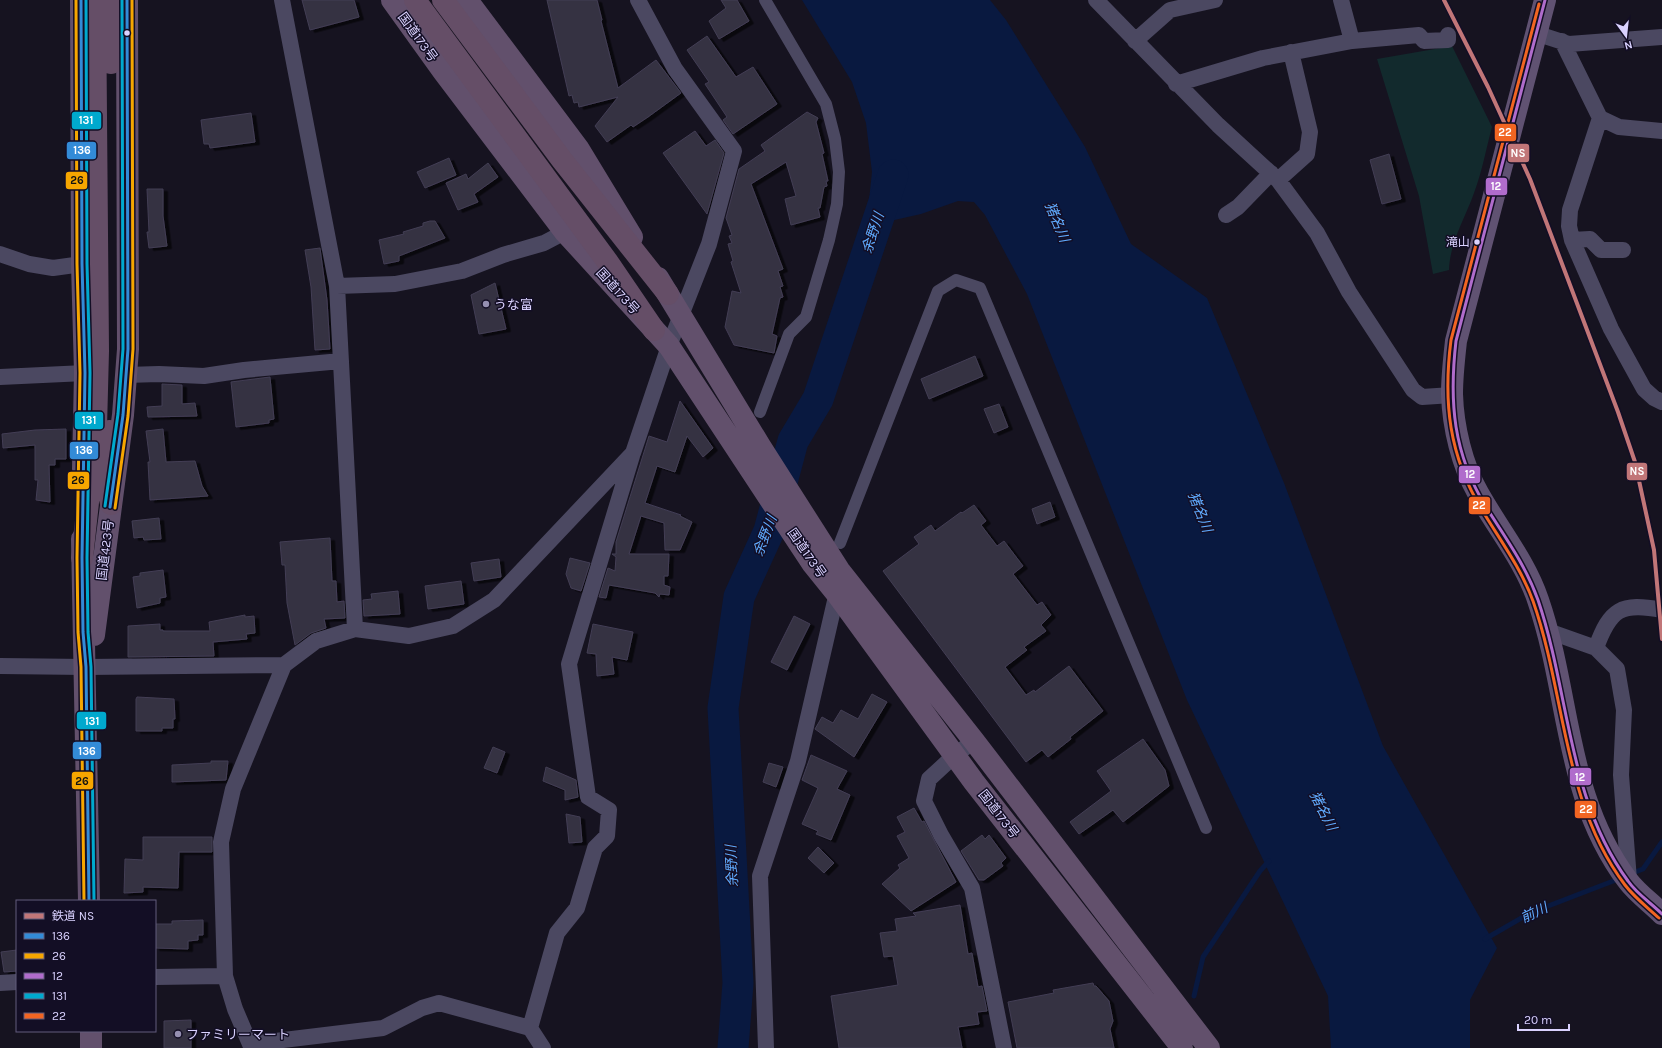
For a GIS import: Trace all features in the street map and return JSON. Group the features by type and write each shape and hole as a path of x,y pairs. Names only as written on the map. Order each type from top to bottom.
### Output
{"highway":[{"name":"国道423号","path":"81,0 82,264 85,373 82,558 83,632 86,667 90,900"},
{"path":"82,558 96,428 97,146 95,0"},
{"path":"111,0 111,349 106,475 111,504"},
{"name":"国道423号","path":"86,667 93,646 126,375 128,317 127,0"},
{"name":"国道173号","path":"392,0 443,71 565,232 669,346 748,464 825,551 837,594 955,755 1182,1048"},
{"path":"415,0 608,260 654,330"},
{"path":"443,0 562,160 668,294"},
{"name":"国道173号","path":"467,0 578,148 825,551 974,741 1209,1048"},
{"path":"91,1032 91,1048"}],"main road":[{"path":"1546,0 1535,34 1523,86 1456,341 1452,395 1458,437 1466,466 1478,493 1526,570 1538,599 1548,631 1577,772 1596,828 1612,858 1629,883 1662,914"}],"street":[{"path":"282,0 337,286 355,629"},
{"path":"530,1028 557,933 577,908 594,848 606,836 609,810 588,797 569,664 633,453 680,315 709,244 734,151 675,69 638,0"},
{"path":"760,412 790,334 806,317 829,240 837,204 839,172 835,139 826,104 765,0"},
{"path":"1096,0 1176,84 1274,176 1317,233 1349,292 1413,390 1422,397 1452,395"},
{"path":"1135,41 1170,10 1215,0"},
{"path":"1341,0 1352,41"},
{"path":"1176,84 1263,58 1352,41 1419,34 1424,42 1448,40 1448,35"},
{"path":"1535,34 1569,44 1662,37"},
{"path":"1562,41 1600,118 1620,127 1662,131"},
{"path":"1226,215 1238,207 1274,176 1307,154 1310,132 1291,52"},
{"path":"1600,118 1570,210 1568,226 1572,240 1611,329 1644,389 1654,398 1662,402"},
{"path":"337,286 395,284 462,271 503,255 544,243 565,232"},
{"path":"1572,240 1590,239 1601,250 1623,250"},
{"path":"0,254 29,264 53,268 82,264"},
{"path":"825,551 938,291 956,280 980,288 1206,828"},
{"path":"126,375 159,374 204,376 244,370 341,361"},
{"path":"0,377 85,373"},
{"path":"543,1048 530,1028 439,1003 422,1008 383,1028 250,1044 235,1009 225,976 220,842 233,788 284,665 316,641 355,629 409,636 453,626 494,600 633,453"},
{"path":"766,1048 760,876 798,761 837,594 839,570"},
{"path":"1596,648 1604,626 1612,616 1623,609 1644,606 1662,610"},
{"path":"1548,631 1596,648 1617,669 1624,710 1621,775 1629,883"},
{"path":"0,666 86,667 284,665"},
{"path":"974,741 955,755 929,779 924,801 941,835 972,888 1004,1048"},
{"path":"156,977 225,976"},
{"path":"0,983 16,982"}],"green space":[{"path":"1452,46 1492,127 1477,185 1458,230 1452,249 1449,270 1433,274 1419,196 1377,59"}],"water":[{"name":"猪名川","path":"802,0 990,0 1006,20 1085,147 1131,244 1207,298 1284,483 1383,746 1497,948 1470,1000 1470,1048 1331,1048 1328,996 1187,700 1027,294 985,215 974,202 958,201 921,214 890,221 868,210 872,172 866,123 852,82"}],"building":[{"path":"302,0 354,0 359,17 310,30"},
{"path":"547,0 597,0 618,88 656,60 681,93 633,127 631,125 607,142 595,126 618,97 579,107 578,102 574,103 572,95 569,96"},
{"path":"721,0 737,0 749,21 719,39 709,21 726,8"},
{"path":"707,36 736,77 753,67 777,104 733,134 723,120 727,117 705,84 709,82 687,50"},
{"path":"807,112 818,118 816,122 824,153 822,154 828,181 826,181 827,186 824,187 820,208 818,208 820,217 791,225 785,199 796,196 786,162 751,184 783,269 778,271 783,286 780,287 783,297 780,298 772,334 777,336 774,353 734,345 725,327 732,291 741,293 731,262 733,261 728,244 732,243 729,236 732,235 726,218 739,169 765,151 761,145"},
{"path":"251,113 255,142 210,148 209,144 204,144 201,120"},
{"path":"695,131 706,146 715,140 724,153 707,214 663,153"},
{"path":"1389,154 1401,199 1382,204 1370,160"},
{"path":"449,158 456,175 425,188 417,172"},
{"path":"488,163 498,177 474,194 478,202 458,210 446,183 466,174 468,179"},
{"path":"147,189 163,189 163,216 167,246 149,248 147,232 149,232"},
{"path":"435,221 445,238 399,256 399,261 384,264 379,240 404,234 403,232 423,226 423,223"},
{"path":"320,248 327,300 330,349 315,350 311,287 305,250"},
{"name":"うな富","path":"495,283 506,329 479,334 471,295"},
{"path":"975,356 983,376 929,399 921,379"},
{"path":"270,377 274,419 269,420 269,423 236,427 231,382"},
{"path":"162,384 182,385 182,404 195,403 197,416 148,417 147,407 162,406"},
{"path":"680,401 713,448 703,457 687,436 675,472 657,466 645,503 681,515 680,516 692,522 680,550 665,550 664,523 641,516 629,554 669,554 668,576 664,576 664,585 670,587 669,595 660,594 659,597 655,593 609,585 606,598 599,597 608,568 615,571 616,557 612,554 616,554 616,542 649,436 667,442"},
{"path":"999,404 1008,427 994,433 984,409"},
{"path":"66,429 66,459 55,459 55,465 49,465 50,502 36,500 38,480 35,480 35,445 3,448 2,434 35,430"},
{"path":"163,429 166,462 195,461 202,486 208,496 150,500 148,462 150,462 146,431"},
{"path":"1050,502 1055,517 1037,524 1032,509"},
{"path":"974,505 986,521 981,525 997,546 1004,541 1023,566 1013,574 1037,605 1042,602 1051,615 1041,625 1046,631 1024,647 1027,650 1005,667 1026,695 1034,690 1035,692 1069,666 1103,711 1070,737 1071,739 1048,757 1042,750 1026,762 883,571 919,544 914,537 931,525 935,531 961,512 962,513"},
{"path":"159,518 161,539 144,540 143,537 134,538 132,521"},
{"path":"330,538 332,581 336,581 337,602 344,601 345,618 324,619 326,628 311,633 295,645 287,603 285,565 282,565 280,542"},
{"path":"570,558 590,563 581,591 571,588 566,574"},
{"path":"499,559 501,577 474,581 471,563"},
{"path":"163,570 166,597 160,598 160,603 137,608 133,577 140,576 140,573"},
{"path":"461,581 464,604 428,609 425,586"},
{"path":"398,591 400,614 364,616 363,600 372,599 371,594"},
{"path":"245,615 245,617 254,616 255,633 246,634 247,639 213,642 214,656 128,657 128,626 160,624 160,630 163,631 210,631 209,622"},
{"path":"794,616 810,624 787,670 771,662"},
{"path":"593,624 633,632 627,660 612,657 614,674 597,676 596,654 587,653"},
{"path":"872,694 887,702 854,757 815,729 822,717 833,723 841,710 858,719"},
{"path":"137,697 174,699 175,719 173,719 173,728 162,728 162,731 136,731"},
{"path":"1143,739 1165,770 1169,786 1123,822 1113,810 1079,834 1070,822 1111,791 1097,771"},
{"path":"493,747 505,752 497,773 484,768"},
{"path":"811,755 847,771 837,789 850,795 831,840 816,834 818,831 802,824 818,788 802,780"},
{"path":"211,761 228,761 226,780 172,782 172,765 211,763"},
{"path":"769,763 783,767 776,787 763,782"},
{"path":"546,767 576,780 578,797 565,800 565,790 543,781"},
{"path":"914,808 922,822 924,821 956,882 911,911 882,884 900,868 898,865 909,858 897,836 905,832 897,817"},
{"path":"566,814 580,817 582,842 569,843"},
{"path":"982,835 985,839 989,835 1006,858 1001,863 1003,866 984,880 979,880 961,851"},
{"path":"143,837 212,837 212,852 179,852 178,888 143,887 143,892 124,893 125,859 143,860"},
{"path":"818,847 834,863 824,873 808,858"},
{"path":"960,905 968,954 972,953 978,987 982,986 987,1011 977,1012 979,1024 958,1027 962,1048 839,1048 831,996 898,985 893,956 884,957 880,933 897,931 895,919 916,916 913,913"},
{"path":"203,920 203,935 198,935 198,940 188,941 188,949 156,948 156,924 172,924 172,921"},
{"path":"16,950 16,971 4,972 1,952"},
{"path":"1093,983 1094,986 1096,986 1109,1001 1113,1021 1110,1029 1114,1048 1017,1048 1008,1002 1054,993 1053,990"},
{"name":"ファミリーマート","path":"191,1020 191,1048 164,1048 164,1021"}],"waterway":[{"name":"余野川","path":"733,1048 738,983 723,708 739,597 769,531 793,441 818,399 893,175"},
{"name":"前川","path":"1630,874 1643,869 1662,842"},
{"path":"1194,996 1203,957 1260,871 1269,861"},
{"name":"前川","path":"1485,939 1530,913 1621,878"}],"rail line":[{"name":"NS","path":"1444,0 1488,87 1530,179 1618,412 1635,462 1654,550 1662,639"}],"transit line":[{"name":"26","path":"76,0 77,264 80,373 77,558 78,632 81,667 84,900"},
{"name":"136","path":"81,0 82,264 85,373 82,558 83,632 86,667 89,900"},
{"name":"131","path":"86,0 87,264 90,373 87,558 88,632 91,667 94,900"},
{"name":"131","path":"105,506 118,414 123,349 122,0"},
{"name":"136","path":"110,507 123,415 128,349 127,0"},
{"name":"26","path":"115,508 128,416 133,349 132,0"},
{"name":"12","path":"1545,0 1456,341 1453,385 1456,427 1466,467 1475,487 1521,564 1538,600 1549,636 1572,745 1581,780 1593,815 1608,849 1628,881 1662,914"},
{"name":"22","path":"1539,4 1451,340 1448,385 1451,428 1462,469 1471,490 1510,554 1533,601 1544,637 1577,783 1589,818 1604,853 1625,885 1659,918"}],"place":[{"name":"滝山","path":"1477,242"},
{"name":"うな富","path":"486,304"},
{"name":"ファミリーマート","path":"178,1034"}]}
